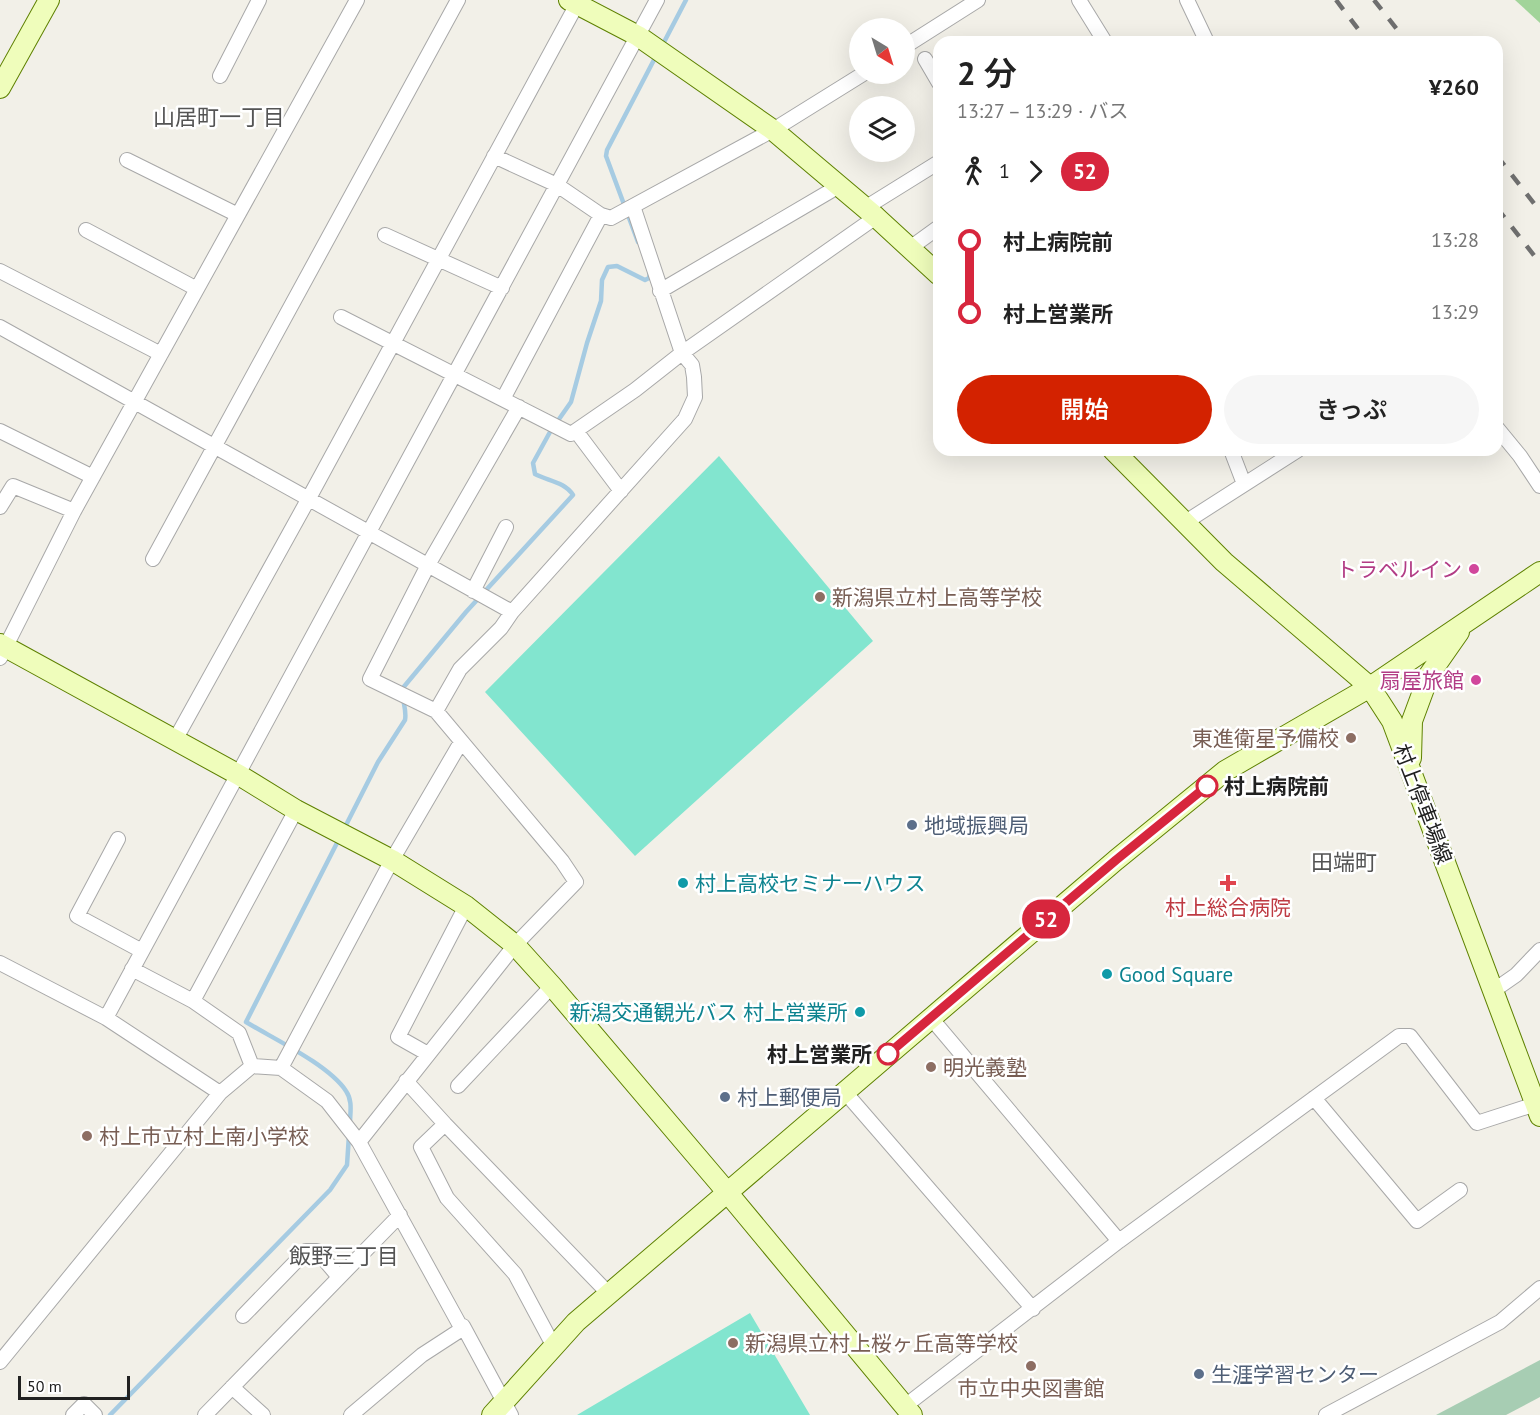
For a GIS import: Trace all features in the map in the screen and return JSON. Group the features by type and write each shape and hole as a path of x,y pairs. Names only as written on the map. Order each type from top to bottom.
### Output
{"street":[{"path":"1,83 49,0"},
{"path":"220,75 259,0"},
{"path":"357,0 74,511 2,650 175,740 296,810 392,860 466,906 515,945 727,1192 908,1411 1119,1241 1399,1036 1410,1036 1477,1123 1538,1110"},
{"path":"153,560 458,0"},
{"path":"106,1018 657,0"},
{"path":"915,40 978,0"},
{"path":"1079,0 1101,36"},
{"path":"1187,0 1204,36"},
{"path":"175,740 439,258 573,2 638,36 773,130 871,213 933,270"},
{"path":"925,59 933,73"},
{"path":"494,156 557,185 601,214 611,218 773,130 849,82"},
{"path":"127,160 238,215"},
{"path":"341,317 571,434 635,390 933,166"},
{"path":"660,291 839,186"},
{"path":"436,711 460,669 501,628 512,612 685,419 695,397 692,365 682,353 633,206"},
{"path":"503,399 601,214"},
{"path":"86,230 197,289"},
{"path":"909,248 933,231"},
{"path":"385,235 502,288"},
{"path":"0,270 161,354"},
{"path":"0,327 512,612"},
{"path":"359,1142 515,945 576,882 436,711 370,679 428,565 519,407"},
{"path":"0,430 93,477"},
{"path":"576,431 621,491"},
{"path":"1503,435 1540,486"},
{"name":"村上停車場線","path":"1119,456 1224,562 1370,687 1392,721 1538,1110"},
{"path":"1233,456 1244,484"},
{"path":"1184,524 1288,456"},
{"path":"0,507 13,486 74,511"},
{"path":"473,591 506,527"},
{"path":"351,1415 422,1355 464,1326 502,1410 553,1345 576,1322 1116,860 1225,771 1370,687 1540,572"},
{"path":"1412,773 1412,721 1429,675 1466,622"},
{"path":"281,1068 392,860 461,742"},
{"path":"193,1001 296,810"},
{"path":"118,839 77,916 142,951"},
{"path":"428,1054 398,1037 466,906"},
{"path":"1493,991 1516,975 1540,950"},
{"path":"0,963 106,1018 220,1093"},
{"path":"132,969 193,1001 239,1033 252,1066"},
{"path":"458,1086 552,986"},
{"path":"931,1018 1119,1241"},
{"path":"0,1362 220,1093 252,1066 281,1068 327,1101 359,1142 462,1329"},
{"path":"406,1081 444,1124 609,1294"},
{"path":"844,1091 1033,1309"},
{"path":"1314,1098 1417,1221 1460,1190"},
{"path":"444,1124 421,1146 447,1198 515,1274 553,1345"},
{"path":"205,1415 400,1215"},
{"path":"243,1316 306,1251 317,1251 339,1277"},
{"path":"1326,1415 1500,1322 1540,1288"},
{"path":"232,1387 263,1415"},
{"path":"74,1415 84,1404 95,1415"}],"green space":[{"path":"1515,0 1540,0 1540,23"},
{"path":"719,456 873,641 635,856 485,692"},
{"path":"750,1313 810,1415 577,1415"},
{"path":"1540,1360 1540,1397 1506,1415 1436,1415"}],"waterway":[{"path":"662,46 686,0"},
{"path":"638,242 606,156 656,56"},
{"path":"344,829 378,762 405,720 402,689 466,612 573,495 561,484 535,474 533,463 550,432 571,402 601,301 602,280 608,267 617,266 645,280 649,278 650,272"},
{"path":"339,839 246,1022 314,1062 338,1081 350,1099 350,1123"},
{"path":"110,1415 330,1190 347,1165 349,1135"}],"railway":[{"path":"1336,0 1363,36"},
{"path":"1374,0 1402,36"},
{"path":"1503,164 1540,211"},
{"path":"1503,216 1540,263"}],"bus line":[{"name":"52","path":"888,1054 1116,860 1207,786"}],"place":[{"name":"トラベルイン","path":"1474,569"},
{"name":"新潟県立村上高等学校","path":"820,597"},
{"name":"扇屋旅館","path":"1476,680"},
{"name":"東進衛星予備校","path":"1351,738"},
{"name":"村上病院前","path":"1207,786"},
{"name":"地域振興局","path":"912,825"},
{"name":"村上高校セミナーハウス","path":"683,883"},
{"name":"村上総合病院","path":"1228,883"},
{"name":"Good Square","path":"1107,974"},
{"name":"新潟交通観光バス 村上営業所","path":"860,1012"},
{"name":"村上営業所","path":"888,1054"},
{"name":"明光義塾","path":"931,1067"},
{"name":"村上郵便局","path":"725,1097"},
{"name":"村上市立村上南小学校","path":"87,1136"},
{"name":"新潟県立村上桜ヶ丘高等学校","path":"733,1343"},
{"name":"市立中央図書館","path":"1031,1366"},
{"name":"生涯学習センター","path":"1199,1374"}],"district":[{"name":"山居町一丁目","path":"219,117"},
{"name":"田端町","path":"1344,862"},
{"name":"飯野三丁目","path":"344,1256"}]}
